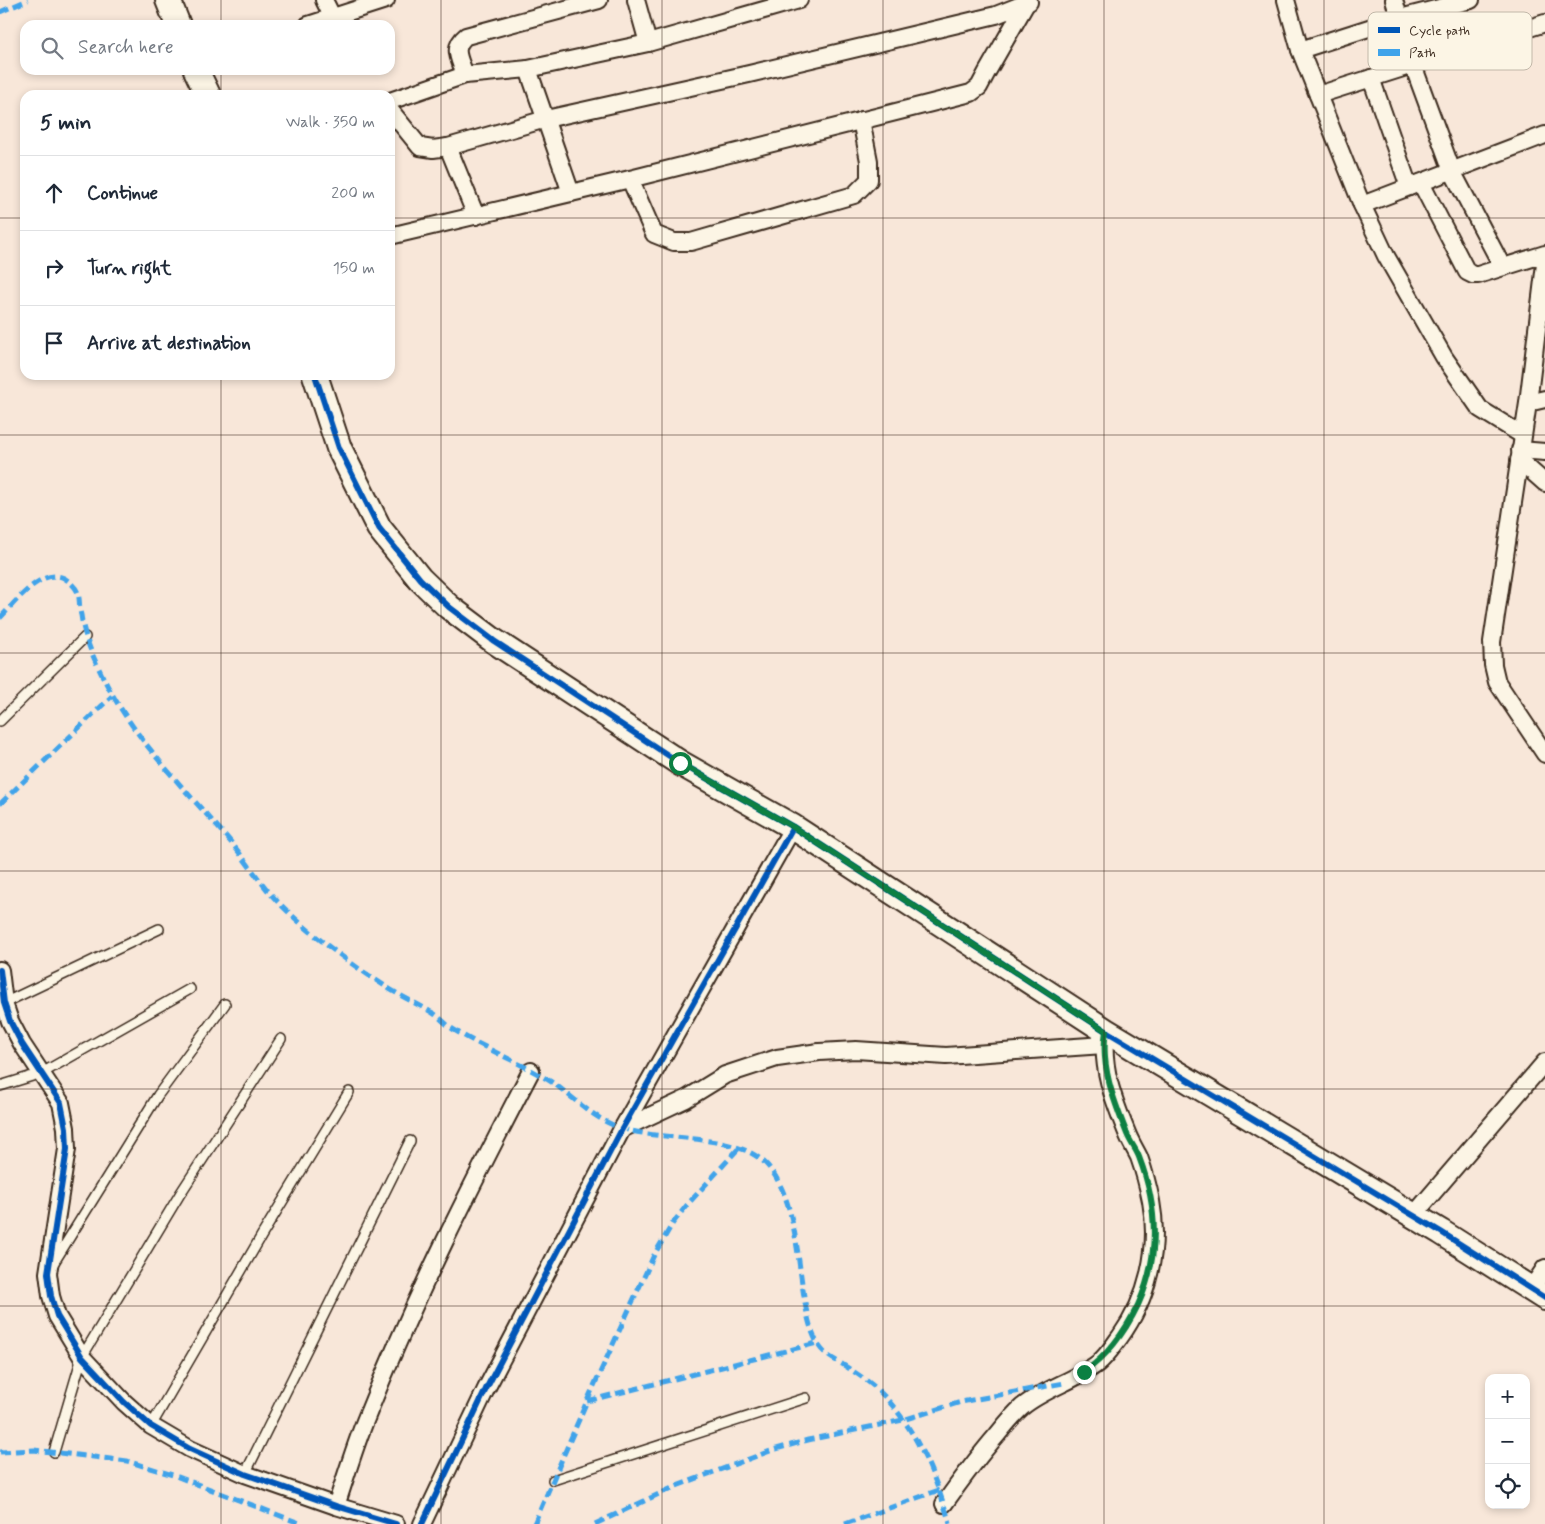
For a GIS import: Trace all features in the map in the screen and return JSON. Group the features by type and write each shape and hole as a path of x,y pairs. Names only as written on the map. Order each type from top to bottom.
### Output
{"street":[{"path":"168,0 176,20"},
{"path":"324,0 333,18"},
{"path":"326,20 386,0"},
{"path":"465,75 457,49 459,42 466,36 581,2 599,0"},
{"path":"636,0 648,43"},
{"path":"395,98 465,75 528,70 648,43 799,0"},
{"path":"1286,0 1300,50 1362,205 1396,273 1444,357 1480,409 1521,448 1545,483"},
{"path":"1394,0 1398,12"},
{"path":"1424,12 1471,0"},
{"path":"395,116 420,147 434,149 448,147 546,119 740,76 996,15 1030,1"},
{"path":"395,235 630,180 971,93 980,87 986,72 1030,1"},
{"path":"1532,27 1545,23"},
{"path":"1300,50 1368,28"},
{"path":"528,70 571,193"},
{"path":"1318,95 1397,70"},
{"path":"1415,70 1452,171 1502,266"},
{"path":"198,75 206,90"},
{"path":"1371,78 1415,185 1467,272 1478,275 1545,254"},
{"path":"630,180 654,234 674,242 691,242 854,195 869,180 870,161 861,120"},
{"path":"1362,205 1545,135"},
{"path":"448,147 476,216"},
{"path":"1545,264 1540,342 1528,403 1492,642 1492,666 1497,682 1545,754"},
{"path":"317,380 339,448 379,528 420,579 449,607 494,641 680,763 793,827 1105,1038 1413,1216 1538,1293 1545,1268"},
{"path":"1528,403 1545,399"},
{"path":"1521,448 1545,452"},
{"path":"422,1524 486,1389 622,1128 793,827"},
{"path":"0,970 4,1003 10,1021 22,1044 60,1103 66,1128 67,1149 48,1273 51,1296 57,1316 82,1358 124,1402 151,1426 190,1449 245,1474 336,1506 396,1524"},
{"path":"622,1128 686,1099 725,1075 778,1058 819,1052 856,1050 946,1056 1105,1038"},
{"path":"944,1504 981,1453 1023,1406 1039,1395 1099,1363 1128,1324 1144,1290 1153,1258 1155,1230 1151,1201 1139,1157 1127,1134 1108,1083 1105,1038"},
{"path":"1413,1216 1545,1062"},
{"path":"336,1506 366,1417 422,1289 489,1151 531,1071"}],"lane":[{"path":"0,721 85,637"},
{"path":"4,1003 159,929"},
{"path":"0,1086 42,1073 190,989"},
{"path":"48,1273 158,1095 225,1004"},
{"path":"54,1452 82,1358 180,1194 281,1038"},
{"path":"151,1426 262,1235 349,1092"},
{"path":"245,1474 410,1141"},
{"path":"553,1480 806,1398"}],"marked path":[{"path":"0,12 28,0"},
{"path":"0,618 20,596 37,582 55,576 64,578 72,584 78,593 80,612 89,647 115,699 142,739 230,841 278,902 345,959 388,988 433,1013 456,1031 553,1083 589,1111 613,1125 631,1131 716,1142 753,1154 767,1165 776,1177 789,1208 807,1312 816,1340 821,1349 827,1354 869,1382 879,1391 906,1423 932,1472 950,1524"},
{"path":"0,804 112,696"},
{"path":"534,1524 587,1401 654,1255 673,1223 687,1205 739,1148"},
{"path":"587,1401 817,1343"},
{"path":"595,1524 674,1487 773,1450 808,1440 903,1420 961,1402 1064,1383"},
{"path":"0,1452 34,1450 127,1461 173,1475 302,1524"},
{"path":"845,1524 939,1490"}],"cycle path":[{"path":"317,380 339,448 379,528 420,579 449,607 494,641 680,763 793,827 1106,1031 1441,1232 1545,1298"},
{"path":"422,1524 486,1389 622,1129 793,827"},
{"path":"0,970 4,1003 10,1021 22,1044 61,1103 66,1128 67,1149 48,1273 51,1296 57,1316 82,1357 124,1402 151,1426 190,1449 245,1474 336,1506 396,1524"}],"route":[{"path":"680,763 793,827 1106,1031 1104,1045 1108,1083 1127,1134 1139,1157 1151,1201 1155,1230 1153,1258 1144,1290 1128,1324 1099,1363 1084,1372"}]}
